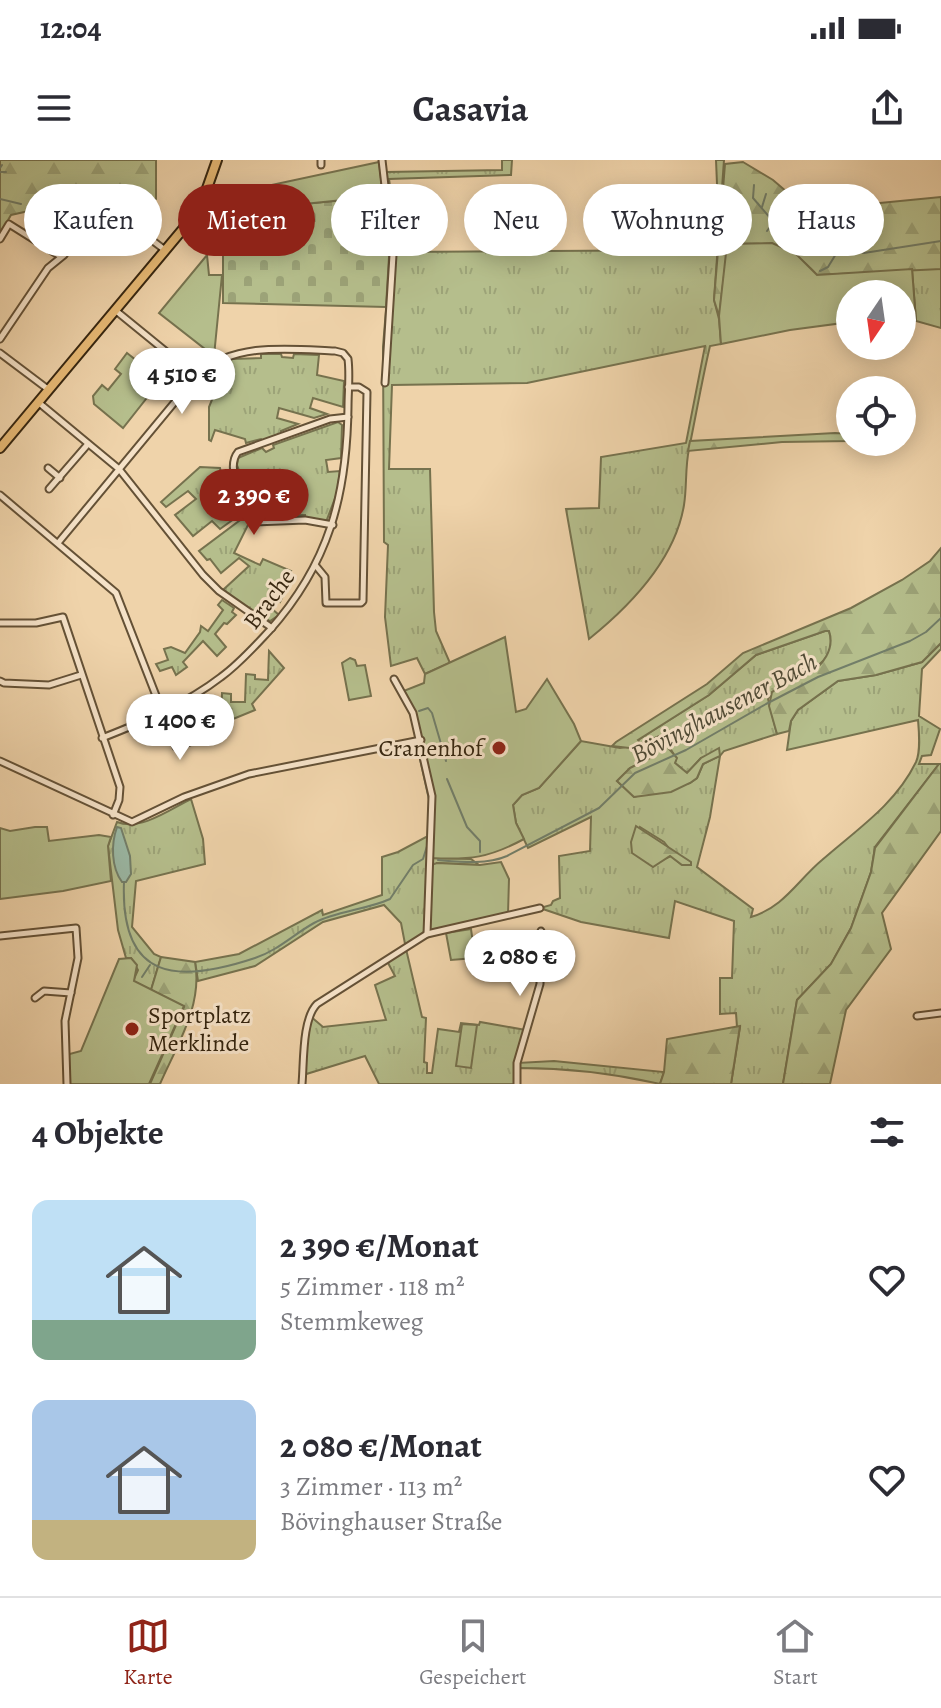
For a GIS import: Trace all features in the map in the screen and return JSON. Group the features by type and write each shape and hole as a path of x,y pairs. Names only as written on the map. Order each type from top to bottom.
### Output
{"main road":[{"path":"0,448 198,207 217,160"}],"street":[{"path":"382,160 393,255 385,383"},
{"path":"0,239 9,224 24,233"},
{"path":"1,337 48,268 60,256"},
{"path":"58,543 196,376 115,310"},
{"name":"Brache","path":"102,738 198,694 222,677 272,628 297,597 316,566 333,525 344,479 348,417 348,359 343,353 300,349 244,352 211,363 196,376"},
{"path":"0,353 49,390"},
{"path":"316,566 325,577 326,603 358,605 363,601 367,392 359,387 348,387"},
{"path":"38,402 119,469 203,575 229,599 272,628"},
{"path":"333,525 305,520 254,522 234,473 233,461 238,452 330,419 348,417"},
{"path":"49,489 88,444"},
{"path":"48,468 60,478"},
{"path":"0,495 116,593 176,747 209,735 225,725"},
{"path":"0,623 36,623 63,617 120,787 113,815"},
{"path":"0,681 49,685 81,675"},
{"path":"394,679 413,713 421,740 433,811 427,934"},
{"path":"0,761 132,822 184,797 249,774 421,740"},
{"path":"302,1084 308,1021 314,1007 427,934 540,908"},
{"path":"0,936 75,924 78,958 65,1021 67,1084"},
{"path":"517,1084 517,1063 540,984 541,931"},
{"path":"35,998 44,991 71,993"},
{"path":"917,1016 941,1013"}],"green space":[{"path":"0,160 156,160 156,184 24,184 24,212 11,215 0,234"},
{"path":"502,160 512,160 511,175 389,179 390,184 387,184 386,172 502,170"},
{"path":"716,160 724,160 722,184 717,184"},
{"path":"379,162 382,184 331,184 331,201 315,203 315,184 276,184"},
{"path":"743,162 778,184 768,184 768,245 752,244 752,184 723,184 725,164"},
{"path":"941,197 941,269 817,275 796,256 884,256 884,203"},
{"path":"331,201 331,256 389,256 386,307 223,303 223,256 315,256 315,203"},
{"path":"752,243 768,243 768,256 798,256 817,275 912,269 913,280 836,280 836,324 721,344 719,316 726,256 752,256"},
{"path":"567,251 583,251 583,256 717,256 714,300 721,344 710,346 688,456 679,525 661,563 635,597 589,639 566,509 599,508 601,457 686,443 705,346 527,383 392,385 389,469 430,469 434,612 436,631 450,663 425,674 417,658 391,666 385,617 388,545 384,542 383,347 388,256 448,256 448,252 464,252 464,256 567,256"},
{"path":"207,256 209,275 222,275 214,356 159,313"},
{"path":"718,256 726,256 719,316 714,300"},
{"path":"912,269 941,269 941,328 916,321 916,280 913,280"},
{"path":"127,353 161,380 123,428 94,404 93,396 102,385 108,390 121,374 115,369"},
{"path":"261,354 281,354 282,357 293,358 294,354 319,355 317,375 344,381 343,407 313,398 310,408 327,414 314,418 279,408 277,418 298,424 264,442 261,439 246,443 245,439 215,430 209,440 209,407 218,385 211,380 214,373 211,370 231,359 261,358"},
{"path":"338,422 342,425 341,458 326,460 328,472 340,471 337,493 326,522 305,518 305,515 270,516 270,520 263,520 253,515 241,488 245,487 237,465 238,458 262,448 266,452 274,448 273,445"},
{"path":"836,433 836,441 782,442 688,451 690,441"},
{"path":"200,467 220,468 229,511 237,509 238,516 220,529 212,521 193,536 175,515 196,499 188,491 166,507 161,502"},
{"path":"247,515 249,523 234,553 260,565 263,559 291,571 279,593 283,596 280,602 271,596 265,603 279,615 270,621 223,590 249,566 239,558 221,573 199,551"},
{"path":"941,548 941,643 922,662 876,675 838,681 798,710 789,731 777,734 769,706 772,692 818,667 829,650 829,631 756,655 709,695 638,740 641,744 662,735 677,758 675,763 687,773 701,758 719,748 720,756 703,764 697,778 671,792 634,797 617,781 630,768 656,755 649,744 638,749 612,746 616,742 707,684 743,653 851,608 902,580 930,561"},
{"path":"222,600 234,608 232,612 236,615 215,634 226,647 217,656 203,641 183,662 187,667 176,675 172,667 160,671 156,664 168,660 164,649 171,647 185,653 201,626 208,631 223,610 218,605"},
{"path":"829,631 831,645 827,656 768,699 777,734 724,751 720,756 710,817 697,867 753,909 751,917 781,900 874,816 897,791 918,758 918,720 787,750 791,721 798,710 838,681 876,675 922,662 941,643 941,649 922,669 919,716 940,729 931,755 922,756 919,764 939,764 875,847 871,872 851,928 831,964 797,1000 783,1084 731,1084 740,1027 737,1027 736,1013 720,1014 720,978 732,978 734,921 675,901 669,938 581,922 540,908 560,898 559,856 590,851 591,817 528,848 516,823 513,805 522,795 539,788 581,741 620,748 649,743 656,755 630,768 617,781 634,797 690,783 697,778 703,764 719,756 701,758 687,773 675,763 676,758 662,735 640,744 638,740 709,695 756,655","holes":["640,827 664,842 682,865 671,856 660,861 633,851"]},
{"name":"Cranenhof","path":"505,637 516,712 526,709 547,679 581,741 539,788 522,795 513,805 516,823 524,839 479,856 431,858 433,811 418,728 401,692 424,683 425,674"},
{"path":"269,651 284,668 252,704 255,710 221,724 222,693 231,694 231,702 245,702 246,674 255,675 255,679 268,680"},
{"path":"350,658 355,660 357,666 365,665 371,696 349,700 342,663"},
{"path":"939,764 941,831 882,913 891,949 846,1010 830,1084 783,1084 797,1000 831,964 851,928 871,872 875,848"},
{"path":"191,799 203,839 205,864 136,881 132,927 154,954 161,957 151,990 133,981 138,970 131,958 126,958 118,930 108,846 117,822 145,822"},
{"path":"636,826 691,862 691,865 682,865 670,856 653,867 632,853 631,842"},
{"path":"47,827 49,841 99,835 111,837 108,846 111,881 0,899 0,828 10,831"},
{"path":"432,837 431,858 471,859 479,865 437,863 427,934 406,949 401,923 384,905 323,922 255,966 198,981 195,962 239,954 322,910 323,915 382,895 382,857"},
{"path":"501,862 509,879 508,914 427,934 431,865"},
{"path":"471,929 475,958 451,960 446,933"},
{"path":"406,949 422,1017 426,1018 424,1062 427,1063 427,1073 432,1073 438,1029 459,1032 461,1023 479,1025 480,1022 526,1030 518,1063 554,1061 664,1072 660,1084 590,1072 519,1068 516,1084 379,1084 365,1056 303,1075 309,1015 323,1027 386,1020 375,985 395,976 387,961"},
{"path":"161,957 195,962 195,994 187,1024 160,1084 150,1084 184,1007 151,990"},
{"name":"Sportplatz Merklinde","path":"131,958 137,965 134,981 184,1006 149,1084 67,1084 66,1055 81,1051 119,959"},
{"path":"462,1024 477,1025 471,1068 456,1066"},
{"path":"740,1026 731,1084 660,1084 667,1039"}],"shaded area":[{"path":"117,827 121,828 130,856 131,874 126,882 118,876 114,862"}],"waterway":[{"path":"0,172 6,172"},
{"path":"754,185 753,198 791,238 821,239 828,249 838,247 850,254 854,251 864,253 941,241"},
{"path":"762,207 766,194"},
{"path":"0,199 21,204"},
{"path":"820,271 828,267 835,256"},
{"name":"Bövinghausener Bach","path":"438,860 482,862 507,856 599,808 635,773 686,750 818,677 910,641 941,618"},
{"path":"419,711 428,708 432,713 446,761"},
{"path":"418,750 430,804"},
{"path":"447,779 467,827 480,841 480,852"},
{"name":"Bövinghausener Bach","path":"124,882 125,915 132,939 143,956 159,967 201,971 255,958 323,919 390,899 413,865 423,859 428,843"},
{"path":"142,977 150,965"}],"place":[{"name":"Cranenhof","path":"499,748"},
{"name":"Sportplatz Merklinde","path":"132,1029"}]}
